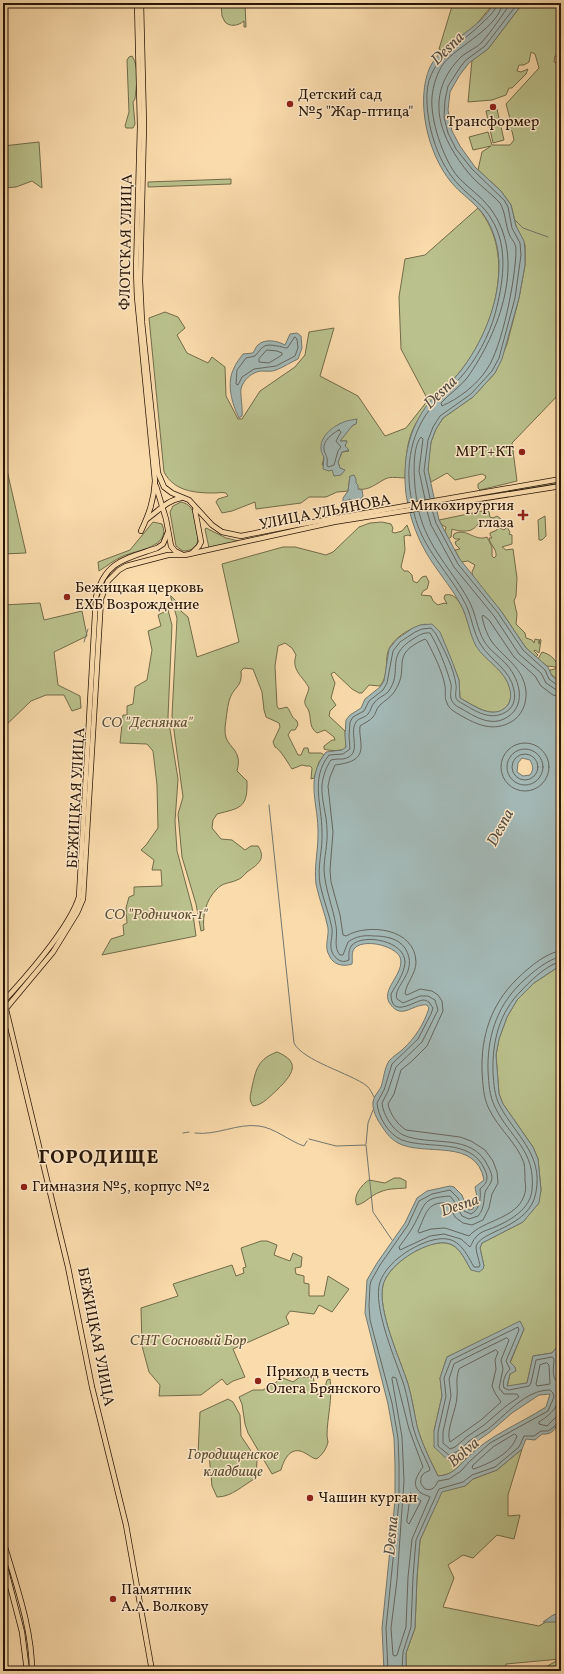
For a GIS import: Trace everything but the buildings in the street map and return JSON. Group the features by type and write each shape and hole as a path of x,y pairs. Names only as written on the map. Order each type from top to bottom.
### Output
{"main road":[{"name":"ФЛОТСКАЯ УЛИЦА","path":"137,3 140,79 140,133 136,271 137,297 155,481"},
{"name":"ФЛОТСКАЯ УЛИЦА","path":"141,3 144,126 140,281 143,336 158,473 164,486 172,493 183,498"},
{"name":"УЛИЦА УЛЬЯНОВА","path":"456,500 561,479"},
{"path":"147,520 162,507 171,501 183,498 189,500 195,508 197,515 201,542 195,551 187,555 179,554 171,546 166,519 162,507 155,481"},
{"path":"141,531 147,520 154,496 155,481"},
{"name":"УЛИЦА УЛЬЯНОВА","path":"195,508 212,525 222,532 241,536 456,500 561,486"},
{"path":"166,519 167,509 171,501"},
{"name":"УЛИЦА УЛЬЯНОВА","path":"119,570 126,566 168,555 187,555 334,520"},
{"name":"БЕЖИЦКАЯ УЛИЦА","path":"152,1671 126,1525 96,1405 68,1267 4,1011 4,1002 53,942 66,923 79,897 96,597 99,585 109,570 125,560 157,548 162,544 168,532"},
{"name":"БЕЖИЦКАЯ УЛИЦА","path":"4,1011 53,952 77,914 83,899 101,599 108,581 119,570"},
{"path":"3,1540 18,1605 27,1671"},
{"path":"3,1559 31,1647 32,1671"}],"green space":[{"path":"221,3 245,3 246,27 244,27 244,21 234,25 229,25 225,22 222,16"},
{"path":"453,3 494,3 475,26 453,43 441,50 439,49"},
{"path":"523,3 561,3 561,54 555,56 554,62 561,64 561,392 512,443 517,481 480,490 478,488 478,484 485,479 486,476 482,474 455,480 447,473 431,482 428,471 429,455 431,442 436,429 443,418 473,397 495,373 507,344 519,298 525,265 525,245 516,226 511,205 501,191 478,170 482,152 491,146 473,150 469,137 488,132 492,145 510,145 514,140 512,131 508,129 506,124 510,119 506,104 539,68 535,54 531,52 529,62 524,65 519,65 517,71 521,72 528,69 526,74 512,88 509,88 506,95 492,100 468,102 472,60 488,49"},
{"path":"132,56 137,71 135,99 133,102 135,124 133,128 126,128 125,126 129,112 127,60"},
{"path":"497,109 504,140 493,143 486,111"},
{"path":"39,142 42,188 32,181 16,187 3,188 3,146"},
{"path":"231,179 231,184 148,187 148,182"},
{"path":"478,208 490,227 497,248 499,270 491,315 482,337 458,374 425,410 412,431 407,451 405,478 387,478 369,488 358,489 350,476 348,491 337,492 326,497 309,497 301,503 256,509 255,502 232,511 222,513 216,502 218,499 228,496 226,493 207,493 185,490 173,483 168,478 164,472 149,318 165,312 178,317 185,328 177,335 187,353 208,363 212,357 225,367 226,396 238,419 242,419 260,391 295,367 305,355 309,332 334,328 320,376 358,396 385,436 406,428 428,400 401,349 399,297 405,259 425,255","holes":["356,419 356,424 353,425 339,441 347,441 345,446 349,451 342,452 338,462 340,468 333,470 322,465 324,457"]},
{"path":"3,453 26,553 3,554"},
{"path":"561,481 561,483 489,495 491,493"},
{"path":"181,502 190,507 193,511 198,539 195,547 186,551 183,551 176,546 170,512 173,506"},
{"path":"487,510 490,517 493,518 497,516 501,519 497,523 490,524 483,521 480,522 469,531 452,529 451,537 448,539 445,531 446,527 442,525 439,520"},
{"path":"545,516 546,536 542,540 539,540 538,520"},
{"path":"506,521 509,524 509,534 512,535 512,544 502,547 506,550 513,549 517,578 516,596 514,601 517,614 516,624 525,633 526,638 532,640 534,643 535,639 539,640 539,644 540,639 541,640 539,653 535,650 534,651 538,655 536,657 526,648 501,611 473,578 472,572 475,565 468,561 461,562 455,550 460,549 455,542 460,539 455,539 453,537 454,534 463,532 478,538 487,537 492,547 492,556 494,558 496,554 489,538 492,538 490,533 497,530 498,527 504,530 506,528 503,526 503,523"},
{"path":"153,522 162,524 164,532 158,543 123,556 99,571 98,562 130,550"},
{"path":"382,522 391,524 393,528 392,532 395,533 402,531 407,525 411,536 404,536 405,550 401,567 404,571 408,571 412,575 413,581 417,583 422,577 426,576 429,582 427,589 423,591 421,595 431,596 433,601 438,605 444,603 447,604 444,598 445,595 451,595 461,604 478,647 500,670 509,684 511,698 509,703 502,710 490,712 477,708 460,698 459,680 443,640 426,624 408,631 396,639 392,644 387,656 385,676 380,686 369,685 362,693 359,693 352,689 334,672 331,674 335,683 331,698 336,705 330,711 329,716 345,731 346,745 345,749 343,750 326,750 324,749 324,746 332,740 335,740 334,737 325,730 317,733 312,728 309,712 305,705 305,699 309,688 296,669 296,655 292,648 285,643 278,646 275,666 277,706 279,709 287,707 293,718 297,721 298,725 295,730 291,730 288,735 298,755 301,755 304,748 308,748 309,753 321,753 324,755 319,762 314,778 311,779 312,768 310,766 302,765 292,769 282,753 275,747 273,742 280,727 279,723 266,717 262,692 253,669 244,668 241,671 241,681 233,692 229,701 225,734 228,742 237,754 237,771 247,781 246,797 241,806 217,814 213,820 212,828 221,839 232,840 245,850 251,846 258,846 261,851 261,858 257,864 241,878 219,887 213,894 207,903 204,919 204,930 201,931 196,904 182,857 178,814 183,797 172,716 177,618 170,595 178,603 181,611 188,617 197,657 239,642 222,564 283,547 295,547 326,555 333,552 359,527 370,523"},
{"path":"206,528 226,538 239,541 209,548"},
{"path":"40,603 44,620 82,611 87,636 54,652 58,685 80,696 81,708 72,711 64,695 46,695 31,701 3,728 3,605"},
{"path":"168,610 172,625 168,717 178,779 175,821 177,851 192,907 196,936 102,955 111,939 124,935 123,925 127,923 126,908 129,897 134,895 134,887 162,886 161,870 152,870 154,860 141,850 158,828 157,785 153,751 147,744 120,743 123,715 127,715 127,706 133,704 135,687 147,680 152,650 148,631 161,626 158,615"},
{"path":"542,652 555,660 559,668 561,683 550,673 550,670 555,669 556,667 547,666 538,659"},
{"path":"561,965 561,1342 552,1353 533,1356 527,1383 507,1387 510,1374 515,1367 510,1363 524,1329 520,1322 447,1357 440,1378 442,1396 434,1431 449,1461 461,1454 466,1459 454,1471 438,1476 426,1452 419,1433 408,1384 386,1321 383,1308 383,1285 391,1271 404,1259 419,1249 433,1244 447,1243 453,1245 461,1253 471,1270 484,1266 480,1248 482,1243 523,1222 538,1203 541,1190 538,1159 533,1147 503,1104 499,1094 496,1055 499,1039 507,1017 517,1000 534,983"},
{"path":"277,1052 290,1060 292,1069 290,1074 283,1084 266,1100 253,1106 250,1096 253,1081 259,1065 266,1058"},
{"path":"394,1178 400,1178 406,1181 406,1188 390,1189 377,1193 363,1203 357,1205 357,1195 366,1182 369,1180 385,1183"},
{"name":"СНТ Сосновый Бор","path":"261,1241 267,1241 277,1245 274,1255 290,1261 293,1253 302,1257 301,1267 295,1268 296,1274 304,1276 304,1283 309,1284 309,1296 324,1296 328,1276 349,1289 332,1312 319,1305 314,1314 290,1311 286,1317 289,1324 233,1349 245,1377 233,1381 227,1385 222,1379 201,1395 159,1396 160,1385 149,1372 142,1346 141,1308 178,1296 173,1284 232,1265 236,1276 244,1273 243,1268 246,1267 241,1248"},
{"path":"300,1377 313,1377 314,1381 312,1389 317,1394 324,1391 327,1380 330,1379 331,1393 327,1429 328,1442 322,1454 316,1459 300,1451 292,1452 286,1458 281,1470 272,1474 248,1433 242,1404 239,1397 253,1390 263,1390 283,1378 293,1382"},
{"name":"Городищенское кладбище","path":"228,1399 233,1402 240,1415 241,1436 257,1460 256,1478 233,1493 217,1497 212,1486 209,1454 198,1454 200,1412"},
{"path":"522,1449 508,1495 508,1516 520,1515 514,1539 497,1535 473,1558 463,1555 448,1565 454,1578 443,1607 539,1626 561,1613 561,1671 542,1671 542,1669 560,1659 506,1664 505,1671 406,1671 406,1653 415,1628 420,1540 442,1491 465,1486 473,1479 497,1470"}],"water":[{"name":"Desna","path":"494,3 523,3 488,49 469,63 459,76 450,92 448,110 452,131 460,146 475,167 501,191 511,205 516,226 524,241 525,265 519,298 502,359 495,373 473,397 443,418 436,429 431,442 428,470 439,520 459,558 501,611 526,648 548,667 552,676 561,683 561,965 534,983 517,1000 507,1017 499,1039 496,1055 499,1094 503,1104 533,1147 538,1159 541,1190 539,1203 523,1222 482,1243 480,1248 484,1266 479,1272 471,1270 461,1253 453,1245 448,1243 434,1244 419,1249 397,1265 386,1278 383,1285 382,1295 386,1321 408,1384 419,1433 426,1452 438,1476 447,1474 454,1470 484,1443 546,1407 550,1394 539,1395 512,1413 490,1432 449,1461 434,1447 434,1431 442,1396 440,1378 447,1357 520,1321 524,1329 510,1362 515,1367 516,1371 510,1374 507,1386 527,1383 533,1356 552,1353 561,1342 558,1378 561,1381 561,1406 558,1423 554,1430 549,1433 542,1434 535,1440 526,1439 522,1449 497,1470 473,1479 465,1486 442,1492 420,1540 415,1628 406,1653 406,1671 384,1671 382,1628 395,1501 394,1438 388,1404 365,1313 367,1280 405,1223 417,1198 427,1191 450,1186 454,1187 462,1195 467,1208 470,1210 473,1209 477,1197 475,1187 484,1180 479,1167 471,1158 460,1153 409,1147 398,1143 388,1134 379,1123 375,1115 373,1101 381,1087 387,1064 415,1035 425,1020 429,1008 427,1005 422,1005 408,1010 399,1011 391,1005 388,999 388,994 401,963 400,957 391,949 378,944 364,944 358,946 354,949 352,954 352,964 345,965 336,963 329,955 327,945 328,928 316,884 315,871 318,823 314,782 319,762 326,752 342,750 346,747 346,720 350,715 361,708 365,699 380,687 384,681 389,649 397,639 413,628 420,625 432,624 440,632 459,680 460,698 477,708 489,712 496,712 507,706 511,696 508,683 504,677 476,646 461,605 427,554 415,530 406,494 405,481 405,467 409,442 413,430 425,407 456,376 475,350 482,337 496,297 499,261 497,245 492,229 484,215 454,186 443,170 430,142 424,111 424,95 430,67 443,50 470,29 487,13","holes":["522,758 530,760 533,768 530,775 523,776 517,772 518,763"]},
{"path":"297,333 301,336 302,348 298,359 274,371 261,371 248,377 242,386 242,416 239,418 232,400 230,387 230,380 238,361 243,354 253,353 257,346 264,341 279,342 285,345 290,334"},
{"path":"357,419 356,424 353,425 340,441 347,441 345,446 349,450 342,452 338,462 340,468 345,470 341,475 334,476 332,470 329,471 323,469 324,457 321,451 322,441 334,427 346,421"},
{"path":"354,475 358,489 362,490 363,496 359,501 354,502 350,499 343,502 343,498 348,491 350,476"},
{"path":"561,1613 561,1622 543,1622 553,1615"}],"waterway":[{"path":"514,219 523,228 548,237"},
{"path":"84,642 88,629"},
{"path":"269,805 294,1043 299,1049 317,1061 367,1086 374,1097"},
{"path":"366,1144 368,1123 373,1110"},
{"path":"195,1133 211,1133 243,1126 259,1126 271,1129 304,1146 307,1141"},
{"path":"183,1133 189,1132"},
{"path":"309,1139 336,1146 366,1145 373,1212 392,1240"}],"place":[{"name":"Детский сад №5 \"Жар-птица\"","path":"290,104"},
{"name":"Трансформер","path":"493,107"},
{"name":"МРТ+КТ","path":"522,452"},
{"name":"Микохирургия глаза","path":"523,515"},
{"name":"Бежицкая церковь ЕХБ Возрождение","path":"67,597"},
{"name":"Гимназия №5, корпус №2","path":"24,1187"},
{"name":"Приход в честь Олега Брянского","path":"258,1381"},
{"name":"Чашин курган","path":"310,1498"},
{"name":"Памятник А.А. Волкову","path":"113,1599"}],"district":[{"name":"ГОРОДИЩЕ","path":"99,1158"}],"park label":[{"name":"СО \"Деснянка\"","path":"147,723"},
{"name":"СО \"Родничок-1\"","path":"156,915"}],"water label":[{"name":"Bolva","path":"464,1453"}]}
